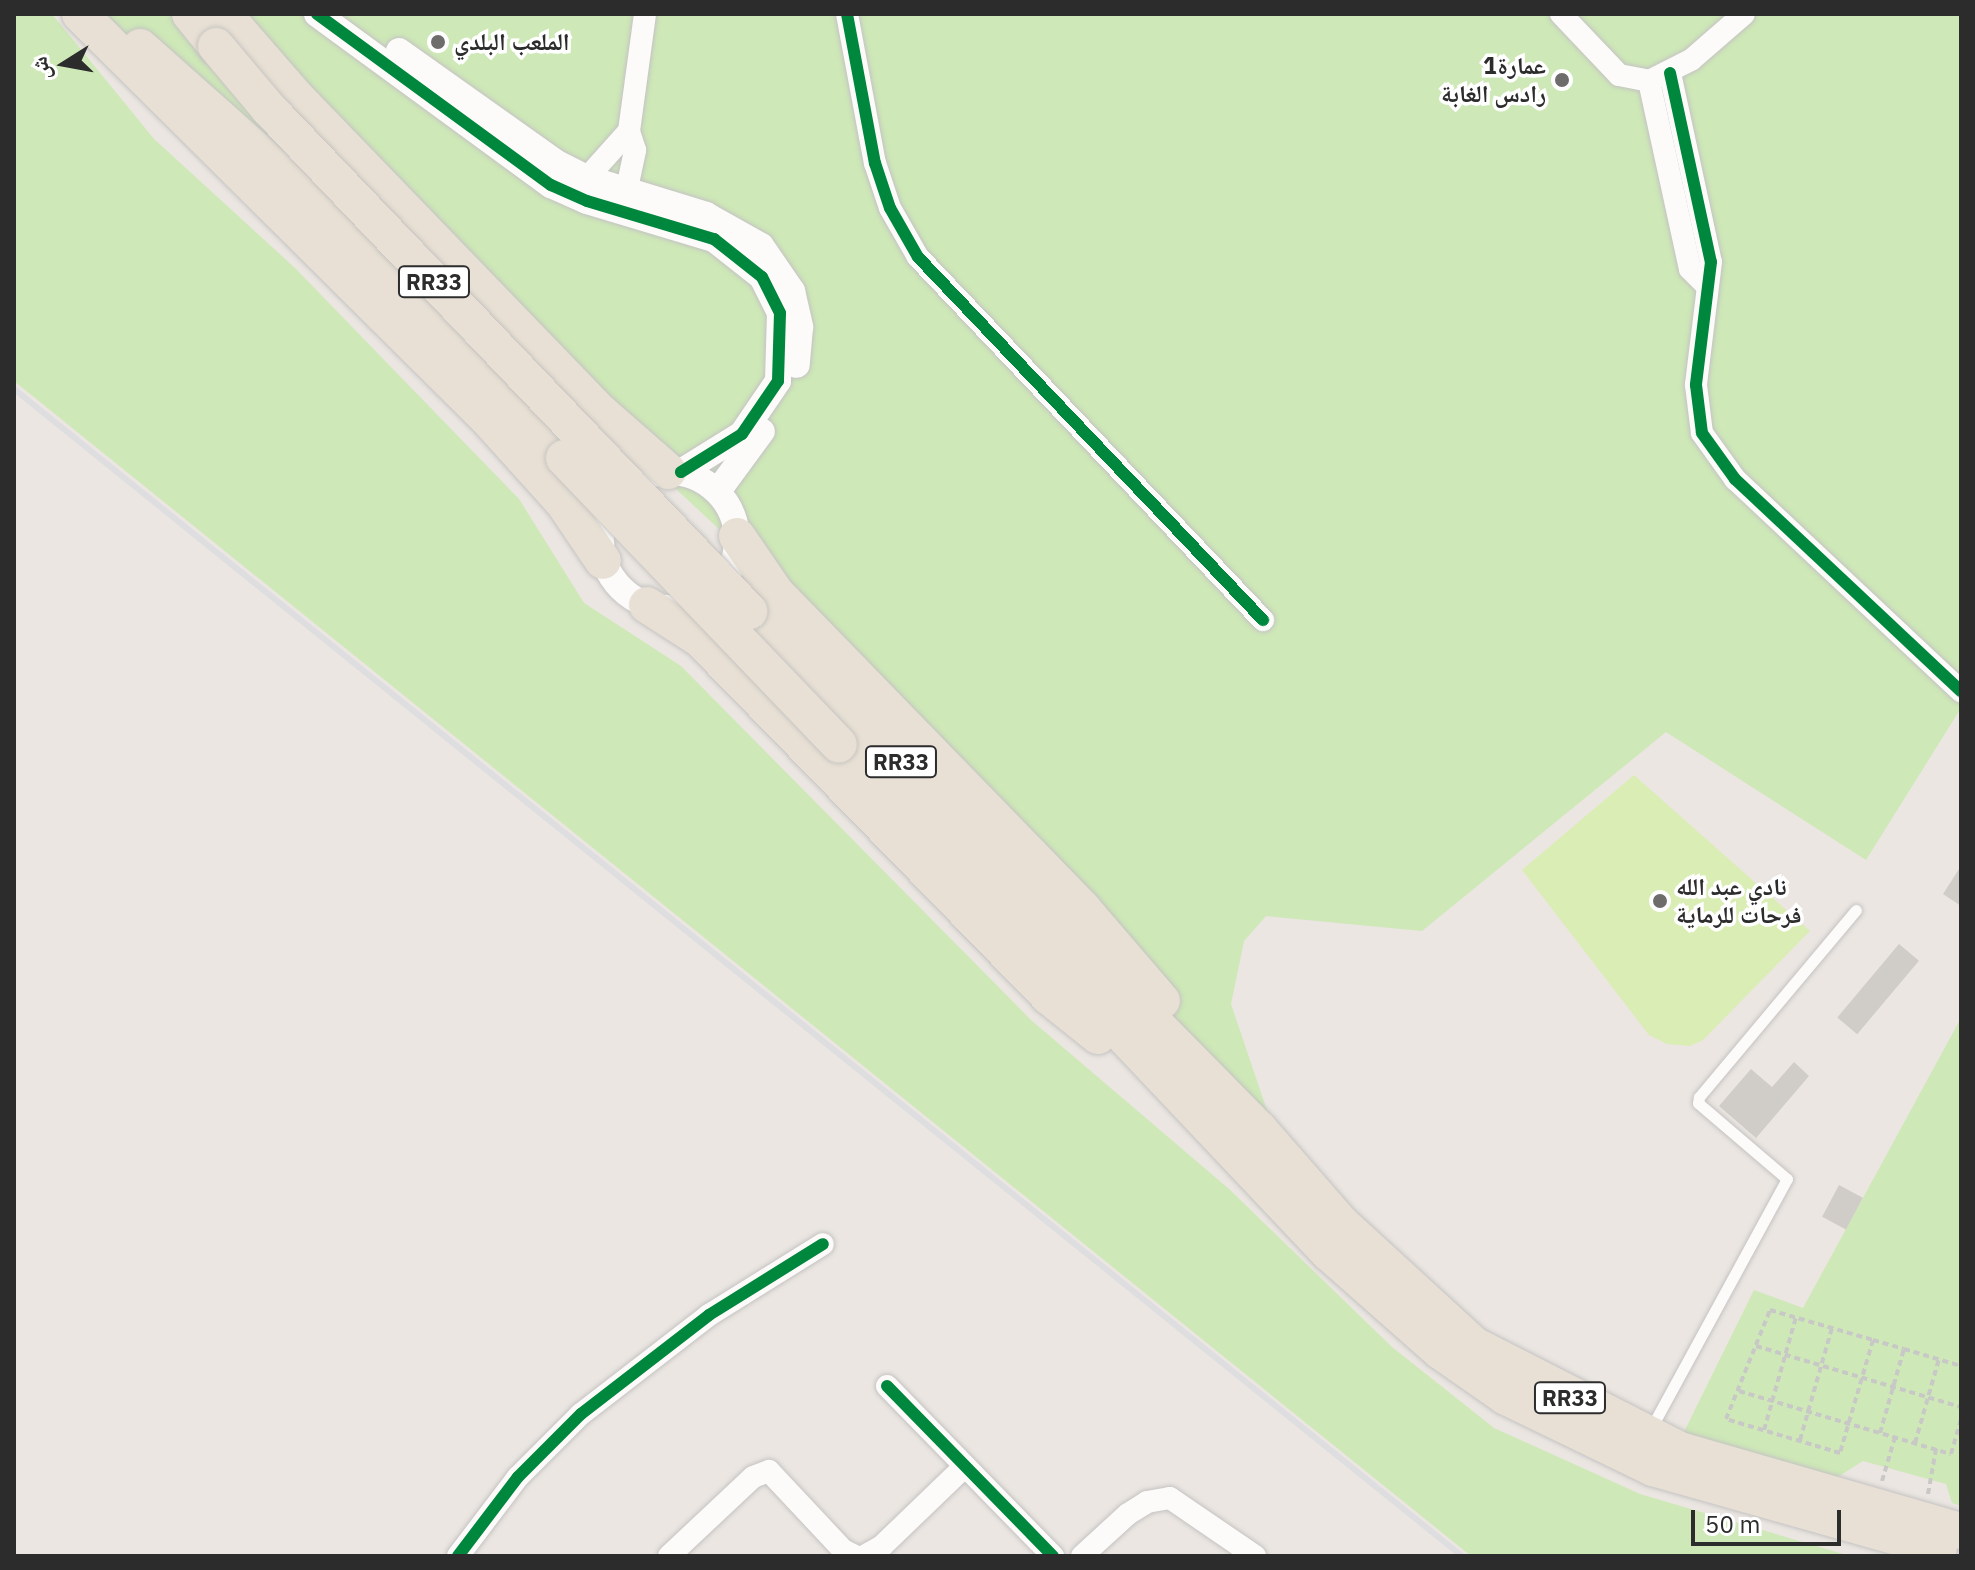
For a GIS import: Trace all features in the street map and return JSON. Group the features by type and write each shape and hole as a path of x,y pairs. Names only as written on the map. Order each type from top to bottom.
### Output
{"highway":[{"path":"80,14 487,418 563,502 603,561"},
{"name":"RR33","path":"102,14 308,196 1038,927 1259,1129 1342,1224 1474,1345 1646,1437 1961,1531"},
{"name":"RR33","path":"190,14 220,30 395,242 1038,927 1207,1123 1329,1253 1440,1351 1506,1397 1653,1468 1961,1555"},
{"path":"220,30 298,99 598,410 674,471"},
{"path":"737,536 776,593 1083,909 1227,1075 1259,1129"},
{"path":"647,605 700,639 1048,996 1207,1123"}],"street":[{"path":"617,199 635,150 629,131 645,14"},
{"path":"847,14 875,163 890,208 918,257 1263,620"},
{"path":"1561,14 1619,75 1660,77 1744,14"},
{"path":"335,17 579,187 617,199 706,215 748,237 781,269 792,291 800,339 791,383 718,491"},
{"path":"1660,77 1690,269 1706,285 1696,385 1702,433 1735,479 1961,691"},
{"path":"579,187 629,131"},
{"path":"617,199 736,252 762,277 780,313 782,358 769,399 742,434 674,471 643,476 614,500 600,535 603,561 628,595 647,605 680,607 711,595 726,578 737,536 732,512 718,491 674,471"},
{"path":"458,1556 518,1477 638,1366 823,1244"},
{"path":"887,1386 1053,1556"},
{"path":"864,1556 882,1546 965,1466"},
{"path":"669,1556 753,1477 769,1471 843,1550 855,1556"},
{"path":"1082,1556 1128,1514 1147,1502 1170,1498 1255,1556"}],"lane":[{"path":"1646,1437 1787,1179 1698,1100 1856,910"}],"path":[{"path":"1873,1340 1840,1453 1726,1419 1770,1310 1796,1317 1961,1366"},
{"path":"1764,1430 1796,1317"},
{"path":"1800,1440 1832,1328"},
{"path":"1755,1346 1961,1407"},
{"path":"1880,1433 1904,1349"},
{"path":"1915,1443 1939,1359"},
{"path":"1739,1391 1951,1454 1961,1419"},
{"path":"1875,1504 1895,1437"},
{"path":"1926,1521 1936,1449"}],"green space":[{"path":"14,14 52,14 154,139 295,268 519,499 584,603 681,666 1031,1020 1229,1189 1392,1347 1494,1428 1640,1494 1850,1556 1471,1556 14,381"},
{"path":"97,14 1961,14 1961,708 1866,860 1666,732 1422,931 1266,916 1244,941 1231,1004 1276,1137 1109,942 720,530 553,374"},
{"name":"نادي عبد الله فرحات للرماية","path":"1634,775 1810,931 1703,1040 1690,1046 1667,1044 1649,1035 1522,870"},
{"path":"1961,1018 1961,1506 1952,1503 1946,1484 1863,1461 1833,1480 1680,1440 1754,1290 1803,1308"}],"building":[{"path":"1961,866 1961,906 1943,894"},
{"path":"1899,944 1919,961 1857,1034 1837,1018"},
{"path":"1794,1062 1809,1076 1756,1138 1719,1106 1751,1069 1772,1087"},
{"path":"1839,1185 1863,1198 1846,1229 1822,1217"}],"railway":[{"path":"14,389 1462,1556"}],"cycle path":[{"path":"317,14 551,185 587,201 714,239 762,277 780,313 778,381 742,434 681,472"},
{"path":"847,14 875,163 890,208 918,257 1263,620"},
{"path":"1670,73 1711,262 1696,385 1702,433 1735,479 1961,691"},
{"path":"458,1556 518,1477 581,1414 709,1315 823,1244"},
{"path":"887,1386 1053,1556"}],"place":[{"name":"الملعب البلدي","path":"438,42"},
{"name":"1عمارة رادس الغابة","path":"1562,80"},
{"name":"نادي عبد الله فرحات للرماية","path":"1660,901"}]}
